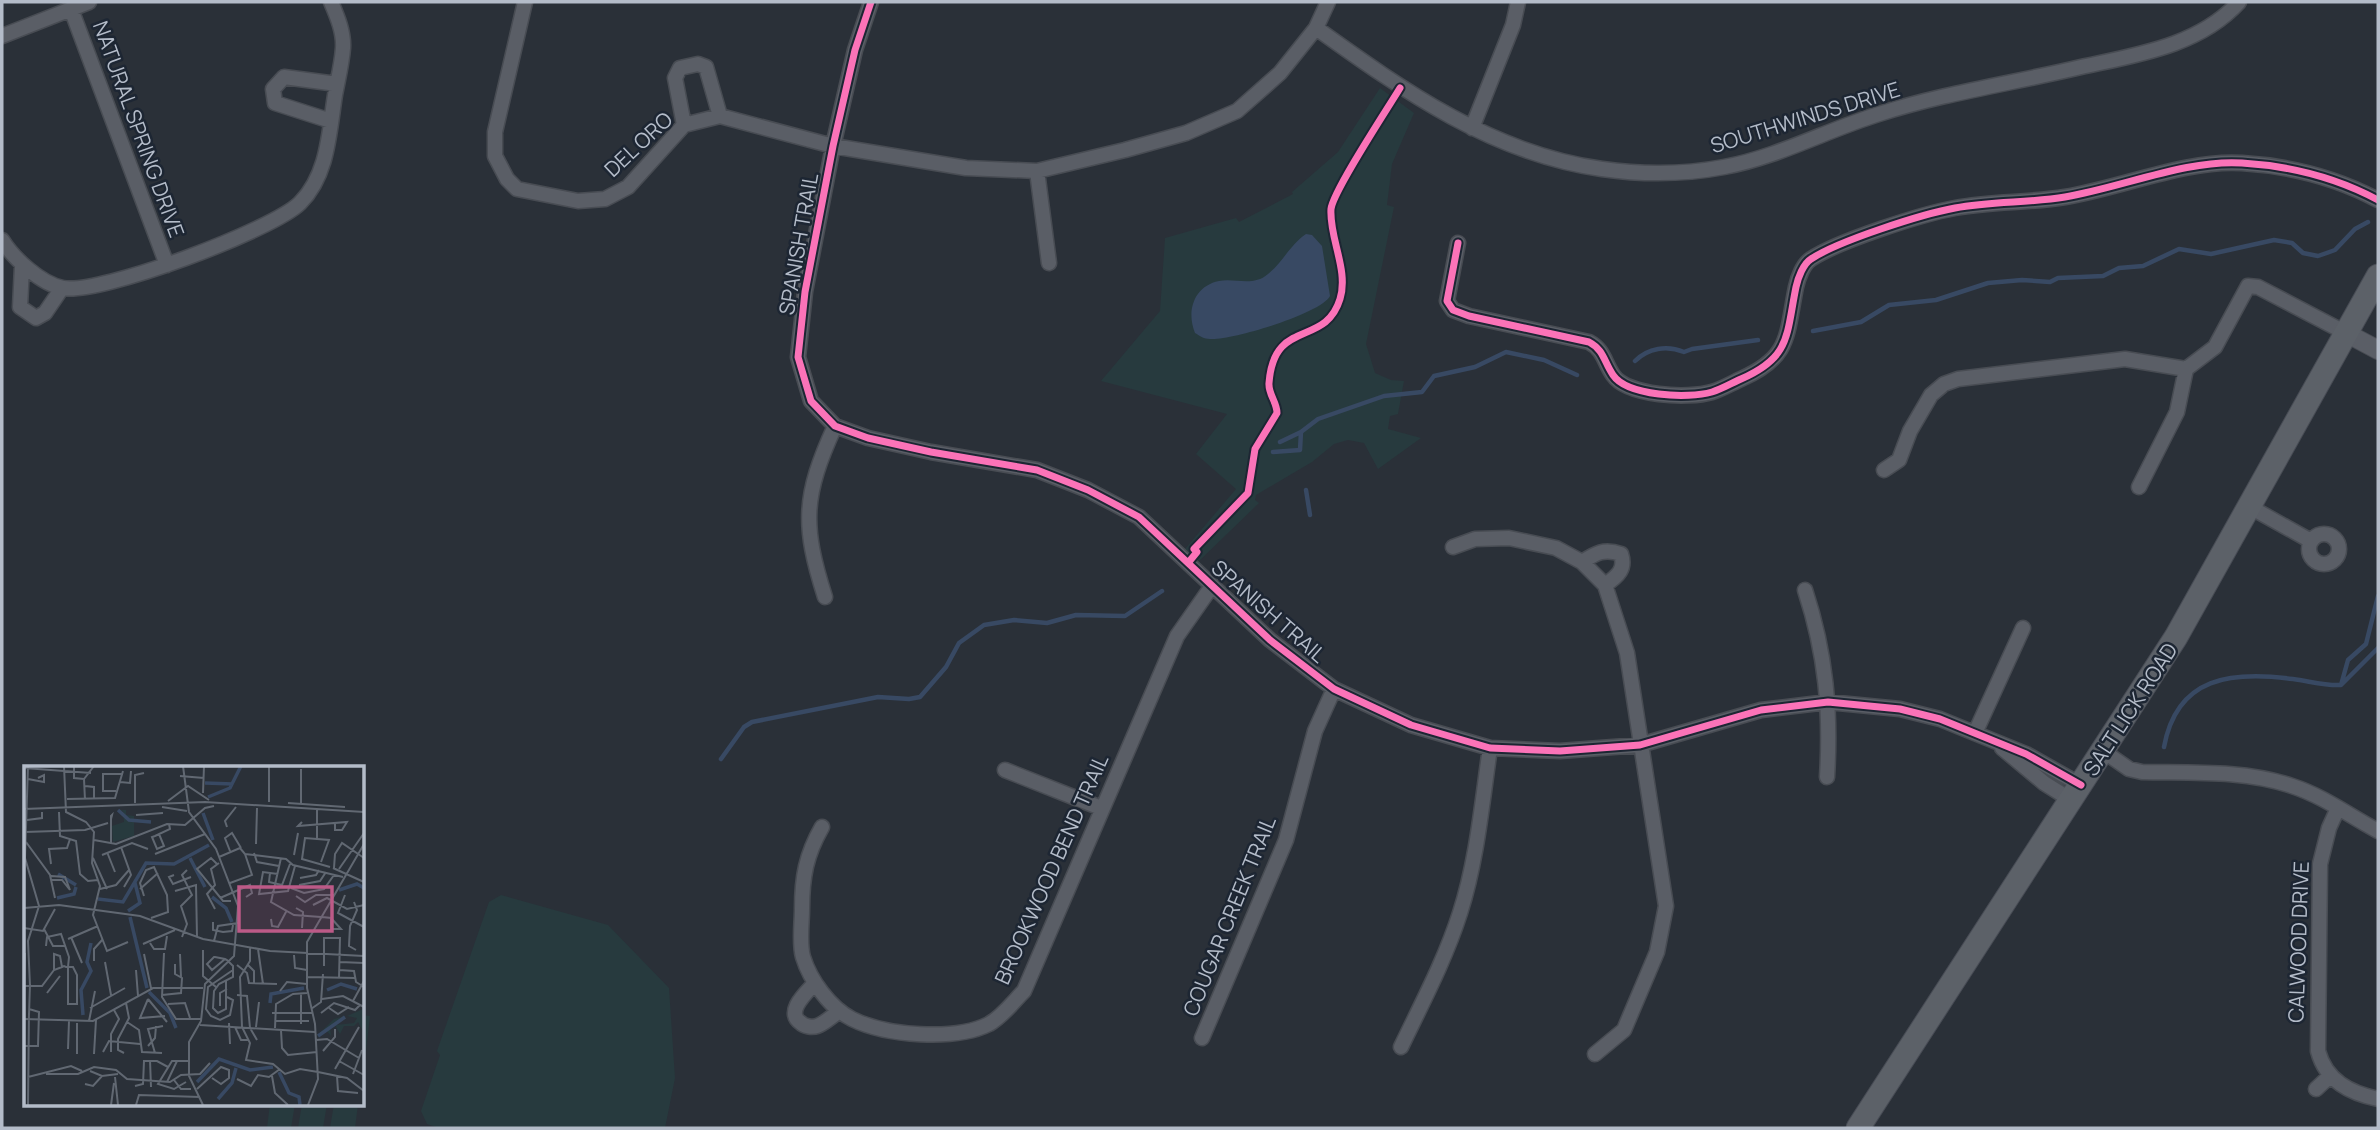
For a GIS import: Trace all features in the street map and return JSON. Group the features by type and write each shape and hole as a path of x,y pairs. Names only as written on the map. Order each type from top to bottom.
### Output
{"main road":[{"name":"SALT LICK ROAD","path":"1858,1128 2176,637 2348,334 2378,276"}],"street":[{"path":"2,36 89,2"},
{"path":"2,240 22,266 62,288 92,287 117,282 167,265 279,219 298,205 314,186 323,167 343,46 340,23 331,2"},
{"name":"DEL ORO","path":"524,2 495,132 495,156 507,179 517,189 578,201 605,199 628,187 684,125 720,116"},
{"name":"SPANISH TRAIL","path":"872,2 855,50 833,146 805,292 798,356 811,401 835,426 868,438 931,453 1037,470 1088,491 1139,517 1270,640 1334,689 1411,725 1490,748 1560,751 1640,745 1761,710 1828,702 1900,709 1975,733 2026,754 2076,792"},
{"path":"684,125 675,78 680,68 689,64 706,68 720,116 833,146 966,168 1037,171 1186,133 1237,111 1280,73 1316,28 1328,2"},
{"path":"1472,128 1513,25 1518,2"},
{"name":"SOUTHWINDS DRIVE","path":"1316,28 1400,88 1472,128 1541,157 1600,169 1648,174 1683,174 1727,166 1804,143 1879,114 2163,49 2225,18 2239,2"},
{"name":"NATURAL SPRING DRIVE","path":"71,9 167,265"},
{"path":"331,121 275,103 273,89 284,77 337,84"},
{"path":"1458,243 1447,302 1453,310 1469,316 1589,342 1599,347 1612,374 1624,388 1687,396 1713,392 1766,368 1777,357 1786,337 1798,279 1809,260 1867,234 1954,208 2065,197 2207,165 2239,162 2297,169 2344,181 2378,200"},
{"path":"1037,171 1049,263"},
{"path":"22,266 20,307 25,313 36,318 45,313 62,288"},
{"path":"2139,487 2177,412 2186,369 2214,347 2241,294 2248,286 2258,287 2378,350"},
{"path":"1884,470 1899,460 1910,430 1931,395 1944,384 1958,379 2125,359 2186,369"},
{"path":"825,597 809,548 809,505 819,462 835,426"},
{"path":"2250,507 2311,541"},
{"path":"1453,547 1475,539 1508,538 1556,548 1582,562 1605,585 1627,653 1666,906 1657,952 1624,1030 1595,1054"},
{"path":"1582,562 1599,552 1609,550 1621,554 1624,563 1622,570 1605,585"},
{"name":"BROOKWOOD BEND TRAIL","path":"822,827 808,851 802,900 802,955 815,983 840,1011 853,1020 896,1031 940,1035 964,1032 989,1024 1024,991 1177,636 1212,586"},
{"path":"1805,590 1820,636 1828,702 1827,777"},
{"path":"1975,733 2023,628"},
{"name":"COUGAR CREEK TRAIL","path":"1202,1038 1286,840 1315,731 1334,689"},
{"path":"1401,1047 1443,958 1460,912 1470,874 1490,748"},
{"path":"2103,751 2129,769 2142,772 2268,779 2309,792 2378,831"},
{"path":"1004,770 1101,808"},
{"name":"CALWOOD DRIVE","path":"2330,1076 2321,1063 2316,1040 2317,913 2323,845 2338,808"},
{"path":"815,983 800,1000 794,1012 796,1019 803,1026 817,1027 840,1011"},
{"path":"2316,1090 2330,1076 2351,1092 2378,1099"}],"green space":[{"path":"1380,88 1414,113 1392,164 1387,205 1394,207 1366,344 1375,373 1391,380 1404,381 1398,414 1390,416 1388,429 1421,438 1378,469 1364,443 1348,440 1334,444 1312,462 1256,495 1255,500 1259,503 1199,561 1185,549 1236,489 1196,454 1227,414 1101,381 1160,311 1165,238 1236,218 1239,222 1293,194 1292,192 1338,152"},
{"path":"501,895 608,925 669,988 675,1078 665,1128 439,1128 427,1124 421,1111 440,1055 437,1051 489,902"},
{"path":"364,1015 370,1016 364,1067"},
{"path":"270,1106 295,1106 291,1128 267,1128"},
{"path":"302,1106 327,1106 323,1128 298,1128"},
{"path":"334,1106 358,1106 355,1128 330,1128"}],"water":[{"path":"1306,234 1312,235 1322,246 1330,296 1323,303 1294,318 1236,336 1210,339 1195,333 1192,308 1203,288 1219,281 1250,281 1262,278 1273,270"}],"waterway":[{"path":"1813,331 1861,322 1889,305 1936,300 1988,283 2022,280 2050,282 2058,278 2103,276 2119,268 2143,266 2179,249 2211,254 2274,240 2292,243 2303,253 2318,256 2335,250 2355,229 2368,222"},
{"path":"1635,361 1658,349 1684,352 1758,340"},
{"path":"1273,452 1300,450 1301,432 1318,419 1384,396 1422,392 1434,376 1475,367 1506,352 1544,360 1577,375"},
{"path":"1280,442 1301,432"},
{"path":"1306,490 1310,515"},
{"path":"721,759 744,727 752,722 878,697 920,697 946,667 959,643 984,625 1014,620 1047,623 1076,615 1125,616 1162,591"},
{"path":"2341,685 2348,660 2366,644 2378,596"},
{"path":"2164,747 2171,723 2181,705 2194,692 2210,683 2249,676 2341,685 2378,648"}],"cycle path":[{"path":"871,2 855,50 833,146 805,292 798,357 811,401 835,426 868,438 931,452 1037,470 1088,490 1139,517 1270,640 1334,689 1411,725 1490,748 1560,751 1640,745 1761,710 1828,702 1900,709 1940,719 2026,754 2081,785"},
{"path":"1188,563 1197,552 1194,549 1248,493 1255,449 1277,413 1269,383 1273,362 1280,349 1290,340 1323,324 1333,314 1340,299 1341,265 1331,209 1351,168 1400,88"},
{"path":"1458,243 1447,301 1453,310 1469,316 1589,342 1601,353 1613,375 1631,388 1659,394 1688,395 1723,388 1757,371 1778,353 1784,343 1798,280 1808,261 1860,237 1922,216 1969,206 2065,197 2199,165 2221,163 2295,170 2346,185 2378,200"}]}
